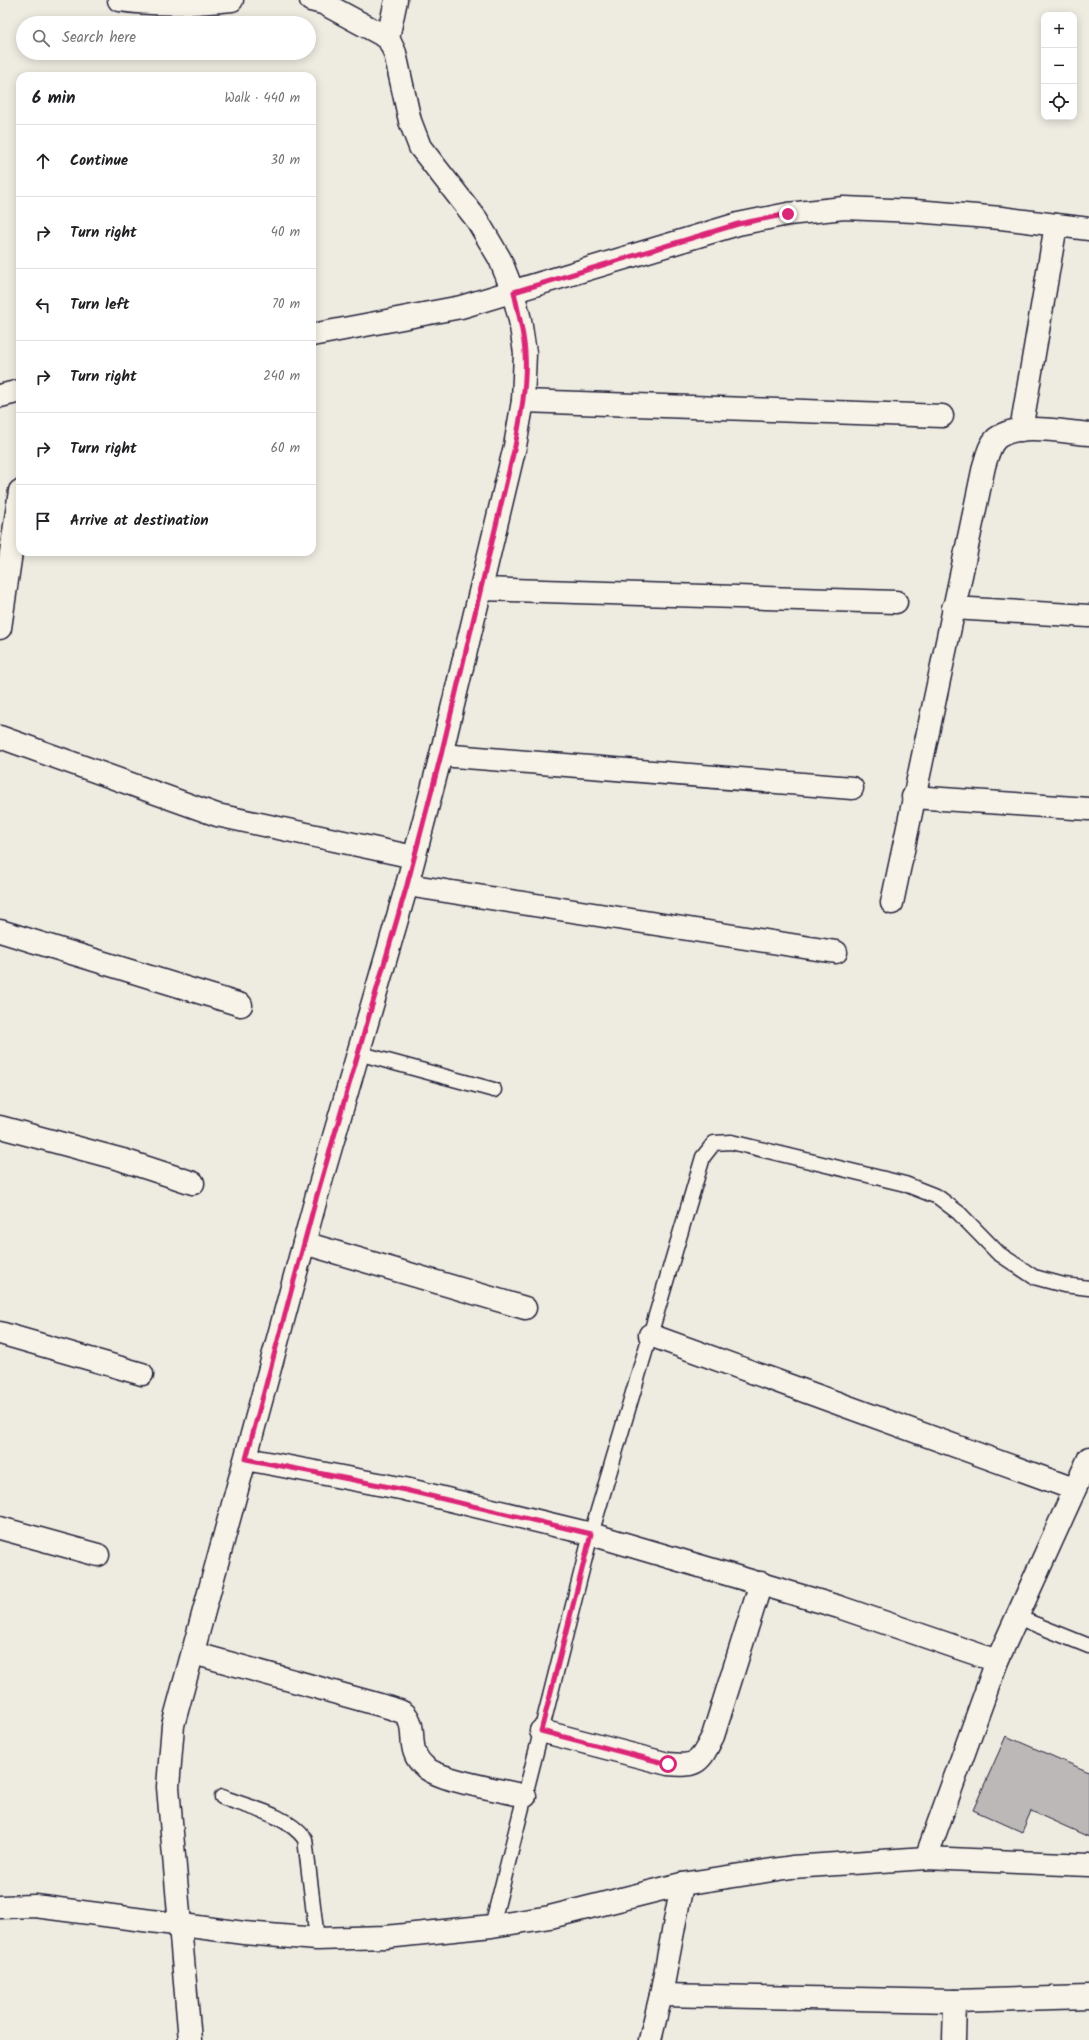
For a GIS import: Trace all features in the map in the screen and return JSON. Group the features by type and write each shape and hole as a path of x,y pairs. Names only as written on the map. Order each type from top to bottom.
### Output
{"street":[{"path":"119,0 147,5 203,3 232,0"},
{"path":"190,2040 168,1787 173,1725 304,1243 407,885 441,755 481,589 515,446 523,401 525,353 514,292 500,259 477,220 420,147 410,121 395,53 388,38 323,3 311,0"},
{"path":"388,38 396,0"},
{"path":"316,334 461,307 738,224 788,214 844,208 915,211 1089,229"},
{"path":"1021,430 1056,225"},
{"path":"0,396 16,392"},
{"path":"523,401 942,416"},
{"path":"892,903 953,608 984,466 989,450 996,439 1007,432 1021,430 1089,434"},
{"path":"0,628 16,518"},
{"path":"481,589 896,602"},
{"path":"953,608 1089,616"},
{"path":"0,737 218,815 414,857"},
{"path":"441,755 852,788"},
{"path":"913,797 1089,809"},
{"path":"407,885 836,952"},
{"path":"0,932 241,1005"},
{"path":"0,1127 122,1160 193,1183"},
{"path":"304,1243 525,1308"},
{"path":"0,1333 142,1374"},
{"path":"650,1335 1074,1489"},
{"path":"926,1858 997,1661 1089,1458"},
{"path":"246,1459 405,1490 591,1534 839,1607 997,1661"},
{"path":"0,1528 98,1555"},
{"path":"541,1731 668,1764 688,1766 702,1757 713,1736 761,1583"},
{"path":"193,1653 391,1708 404,1714 411,1725 413,1752 425,1767 444,1777 525,1796"},
{"path":"0,1907 35,1906 244,1933 317,1939 386,1937 492,1926 550,1917 682,1884 792,1867 926,1858 1089,1866"},
{"path":"650,2040 661,1995 682,1884"},
{"path":"661,1995 955,2001 1089,1997"},
{"path":"954,2040 955,2001"}],"lane":[{"path":"358,1053 494,1090"},
{"path":"492,1926 591,1534 703,1157 714,1143 731,1142 905,1184 938,1196 959,1213 998,1253 1034,1277 1064,1285 1089,1288"},
{"path":"1017,1617 1089,1646"},
{"path":"222,1797 283,1819 297,1827 305,1839 317,1939"}],"building":[{"path":"1006,1736 1089,1772 1089,1837 1031,1811 1022,1832 973,1810"}],"route":[{"path":"668,1764 541,1731 591,1534 405,1490 246,1459 317,1195 407,885 441,755 515,446 523,401 525,353 514,292 738,224 788,214"}]}
